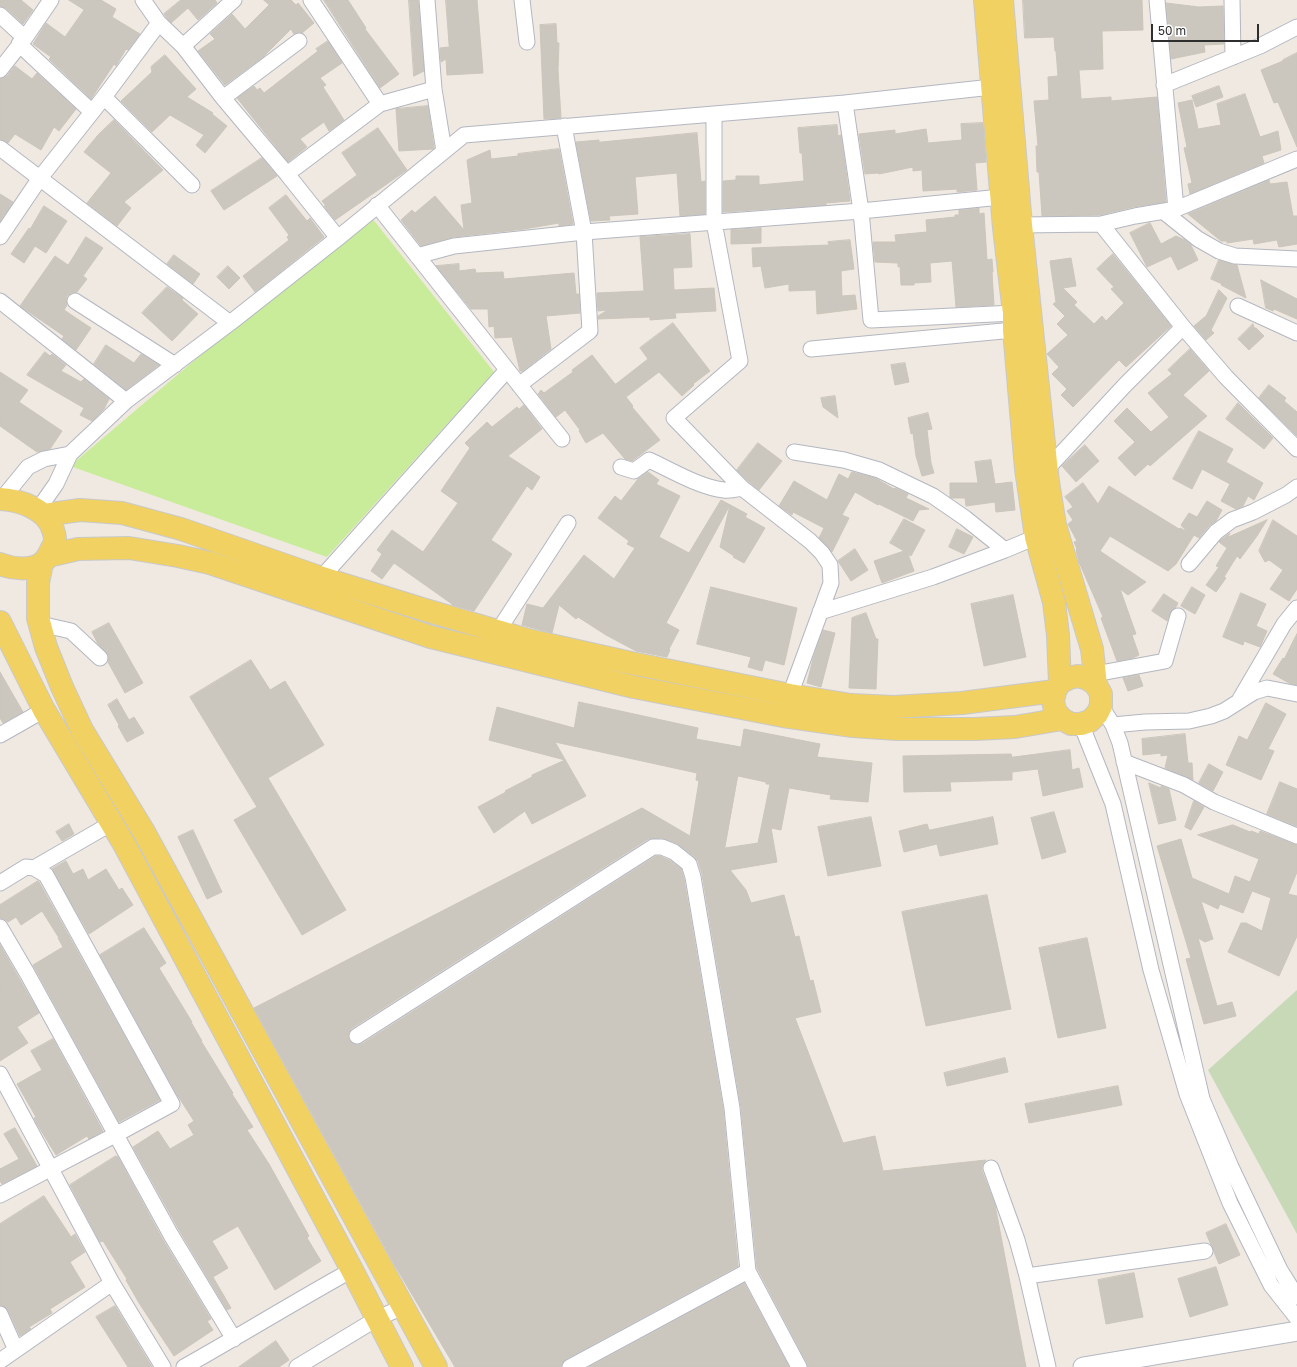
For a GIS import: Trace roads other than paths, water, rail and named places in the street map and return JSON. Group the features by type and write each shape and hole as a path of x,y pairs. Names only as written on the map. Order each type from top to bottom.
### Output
{"main road":[{"path":"985,0 1001,197 1014,321 1026,469 1036,537 1054,602 1058,635 1057,687 1053,701 1056,711 1071,722"},
{"path":"0,564 20,569 45,559 78,550 129,548 178,556 210,563 431,637 634,687 783,716 854,726 897,729 975,729 1090,721 1098,714 1101,706 1101,694 1096,680 1092,649 1055,525 1047,469 1021,225 1002,0"},
{"path":"1,499 11,500 29,506 41,513 52,526 55,538 53,546 45,559 38,583 38,618 46,647 62,687 82,730 144,832 436,1367"},
{"path":"41,513 80,510 122,513 181,529 422,609 528,640 631,663 790,695 851,705 894,707 962,702 1057,687 1068,678 1078,676 1096,680"},
{"path":"3,634 44,710 124,844 378,1318 402,1367"}],"street":[{"path":"0,70 51,0"},
{"path":"183,46 234,0"},
{"path":"311,0 380,104"},
{"path":"427,0 434,89 444,151"},
{"path":"522,0 527,42"},
{"path":"1157,0 1164,84 1170,211 1198,239 1220,252 1235,256 1297,259"},
{"path":"1232,0 1233,57"},
{"path":"149,2 159,23 183,46 223,98 288,174 338,238"},
{"path":"0,15 22,41 92,112"},
{"path":"0,237 40,178 104,97 159,23"},
{"path":"1164,84 1260,46 1297,27"},
{"path":"223,98 299,41"},
{"path":"41,513 70,454 126,401 230,323 338,238 464,135 846,103 992,87"},
{"path":"288,174 380,104 434,89"},
{"path":"104,97 192,185"},
{"path":"846,103 861,211 871,320 1014,321"},
{"path":"714,114 714,222 740,361 674,418 742,488 810,541 822,553 830,565 831,583 790,695"},
{"path":"519,385 590,331 584,232 564,126"},
{"path":"0,148 230,323"},
{"path":"1021,225 1101,224 1170,211 1297,159"},
{"path":"417,256 454,246 584,232 861,211 1001,197"},
{"path":"377,205 562,439"},
{"path":"1101,224 1183,327 1226,377 1297,449"},
{"path":"0,301 126,401"},
{"path":"75,301 175,365"},
{"path":"1238,306 1297,333"},
{"path":"811,349 1014,321"},
{"path":"1047,469 1125,385 1183,327"},
{"path":"322,577 507,370"},
{"path":"794,452 844,460 879,470 933,496 965,518 1005,550"},
{"path":"1,499 28,467 44,459 70,454"},
{"path":"621,467 634,471 650,460 700,484 714,489 726,491 742,488"},
{"path":"1189,564 1216,532 1232,520 1253,512 1286,495 1297,487"},
{"path":"498,631 568,523"},
{"path":"820,612 933,576 1036,537"},
{"path":"1238,702 1284,624 1297,608"},
{"path":"1096,680 1165,661 1178,616"},
{"path":"40,624 71,631 100,658"},
{"path":"1113,725 1145,722 1189,721 1211,716 1224,711 1254,692 1267,688 1297,694"},
{"path":"1101,706 1113,725 1120,743 1202,1099 1231,1167 1280,1270 1297,1297"},
{"path":"0,735 44,710"},
{"path":"1071,722 1113,804 1151,970 1187,1094 1230,1204 1271,1285 1297,1318"},
{"path":"1124,762 1184,785 1214,802 1297,836"},
{"path":"34,868 112,823"},
{"path":"357,1036 653,847 662,847 674,852 689,864 693,877 732,1108 748,1271 800,1367"},
{"path":"0,883 26,867 34,868 46,875 172,1104 0,1195"},
{"path":"0,927 27,973 171,1235 234,1339"},
{"path":"0,1074 112,1283 164,1367"},
{"path":"991,1168 1017,1240 1048,1367"},
{"path":"1027,1276 1204,1251"},
{"path":"184,1367 234,1339 294,1302 352,1270"},
{"path":"570,1367 748,1271"},
{"path":"0,1361 112,1283"},
{"path":"297,1367 378,1318 403,1308"},
{"path":"0,1314 16,1350"},
{"path":"1083,1367 1297,1331"}]}
